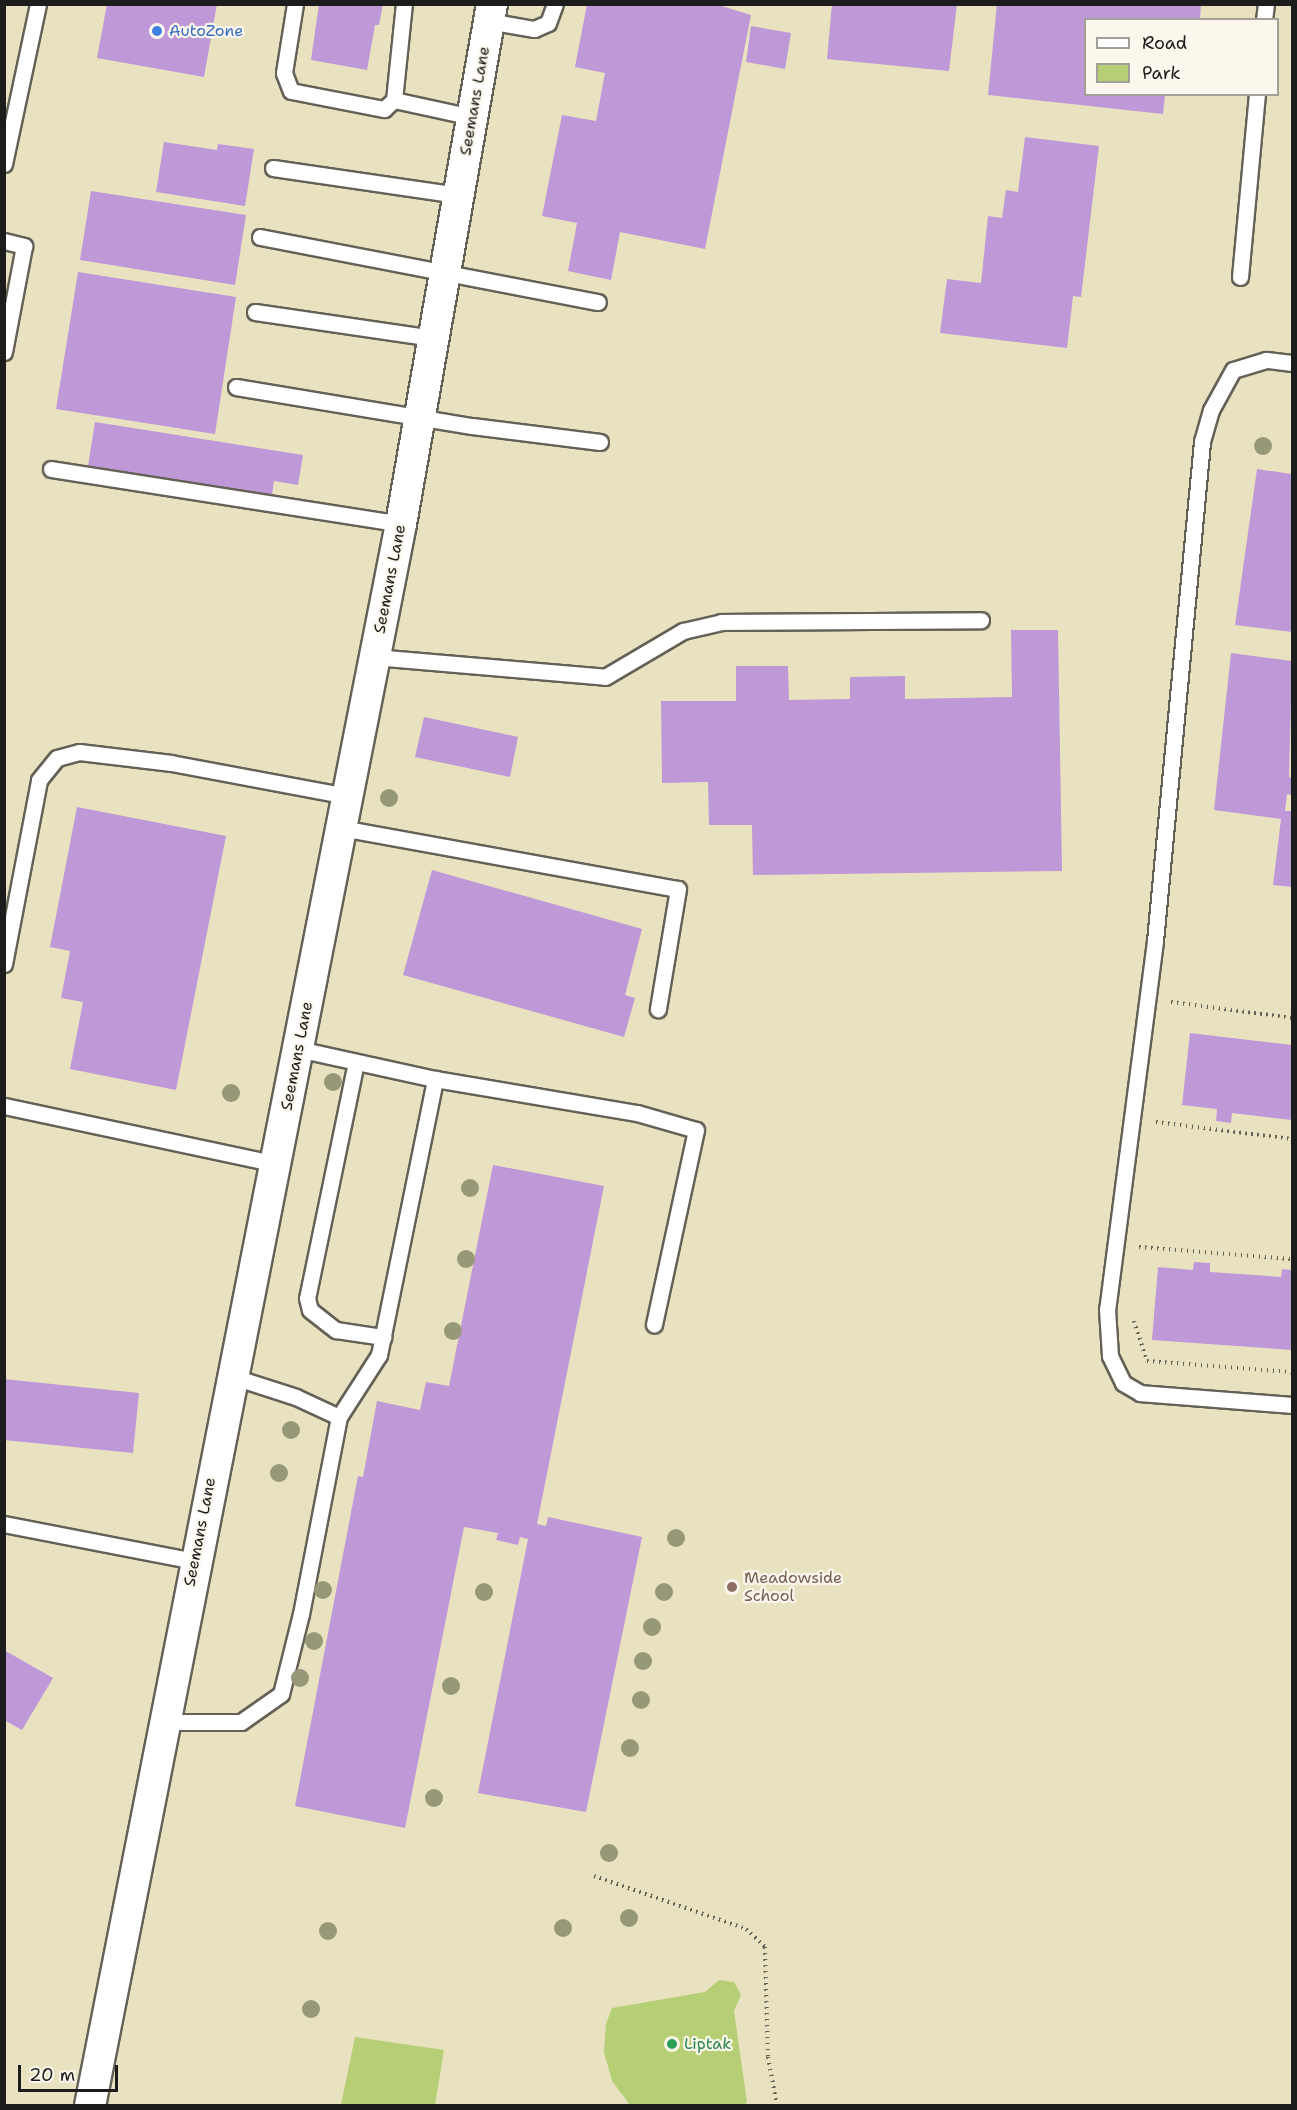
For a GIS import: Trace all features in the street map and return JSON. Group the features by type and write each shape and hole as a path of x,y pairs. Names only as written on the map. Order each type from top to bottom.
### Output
{"street":[{"name":"Seemans Lane","path":"90,2106 231,1376 276,1164 401,524 490,13"}],"lane":[{"path":"5,163 38,4"},
{"path":"295,4 284,73 291,91 384,109 394,100 404,4"},
{"path":"490,13 534,29 548,23 555,4"},
{"path":"1240,277 1257,96"},
{"path":"394,100 472,117"},
{"path":"273,168 458,195"},
{"path":"260,237 445,270 598,302"},
{"path":"4,242 24,246 4,352"},
{"path":"255,312 433,338"},
{"path":"1293,363 1266,360 1233,370 1211,410 1202,442 1155,940 1107,1309 1110,1356 1123,1383 1140,1393 1293,1405"},
{"path":"236,387 600,442"},
{"path":"51,470 401,524"},
{"path":"374,657 606,677 683,631 721,622 981,620"},
{"path":"4,964 39,780 57,758 79,752 171,763 348,796"},
{"path":"341,828 678,889 658,1009"},
{"path":"298,1049 435,1079 637,1113 696,1130 654,1325"},
{"path":"356,1062 307,1298 310,1310 336,1330 383,1336"},
{"path":"164,1722 241,1722 280,1694 301,1614 339,1417 380,1355 435,1079"},
{"path":"4,1106 276,1164"},
{"path":"231,1376 296,1396 339,1417"},
{"path":"4,1524 195,1562"}],"path":[{"path":"1170,1002 1293,1018"},
{"path":"1155,1122 1293,1139"},
{"path":"1114,1245 1293,1258"},
{"path":"1147,1361 1293,1372"},
{"path":"594,1876 746,1929 765,1947 768,2057 777,2106"}],"green space":[{"name":"Liptak","path":"719,1980 734,1982 741,1995 734,2011 747,2102 743,2106 630,2105 612,2081 604,2052 606,2024 612,2008 705,1992"},
{"path":"355,2037 444,2050 435,2105 341,2105"}],"building":[{"name":"AutoZone","path":"107,4 217,4 204,77 97,58"},
{"path":"319,4 383,4 379,25 375,25 367,70 311,60"},
{"path":"587,4 715,4 751,15 705,249 620,232 611,280 568,271 577,223 542,216 562,115 596,121 605,73 575,67"},
{"path":"832,4 957,4 949,71 827,59"},
{"path":"997,4 1201,4 1200,18 1084,18 1084,96 1165,96 1163,114 988,95"},
{"path":"751,26 791,33 785,69 746,62"},
{"path":"1025,137 1099,146 1081,297 1073,296 1067,348 940,333 947,279 981,283 988,216 1002,218 1006,190 1018,192"},
{"path":"164,142 217,150 218,144 254,149 245,206 156,192"},
{"path":"91,191 246,215 235,285 80,260"},
{"path":"78,272 236,297 215,434 56,409"},
{"path":"95,422 303,455 298,485 274,481 272,495 88,466"},
{"path":"1257,469 1292,474 1292,632 1235,625"},
{"path":"1011,630 1058,630 1062,871 753,875 752,825 709,825 708,782 662,783 661,701 736,701 736,666 788,666 789,700 850,699 850,677 905,676 905,699 1012,697"},
{"path":"1231,653 1292,661 1289,777 1292,778 1292,795 1287,794 1285,811 1292,811 1292,887 1273,885 1281,819 1214,810"},
{"path":"424,717 518,737 510,777 415,757"},
{"path":"77,807 226,836 176,1090 70,1069 83,1002 61,998 70,951 50,947"},
{"path":"432,870 642,929 625,995 635,998 624,1037 403,975"},
{"path":"1190,1033 1292,1045 1292,1120 1232,1113 1231,1123 1216,1121 1217,1109 1182,1105"},
{"path":"493,1165 604,1186 537,1524 546,1526 548,1517 642,1537 586,1812 478,1793 528,1539 520,1537 518,1545 496,1540 498,1533 464,1527 405,1828 295,1806 358,1476 363,1477 377,1401 420,1410 426,1382 449,1386"},
{"path":"1194,1262 1210,1263 1210,1272 1281,1277 1282,1269 1292,1270 1292,1350 1152,1340 1158,1267 1193,1270"},
{"path":"4,1379 139,1393 133,1453 4,1440"},
{"path":"4,1650 53,1678 22,1730 4,1720"}],"place":[{"name":"AutoZone","path":"157,31"},
{"name":"Meadowside School","path":"732,1587"},
{"name":"Liptak","path":"672,2044"}]}
